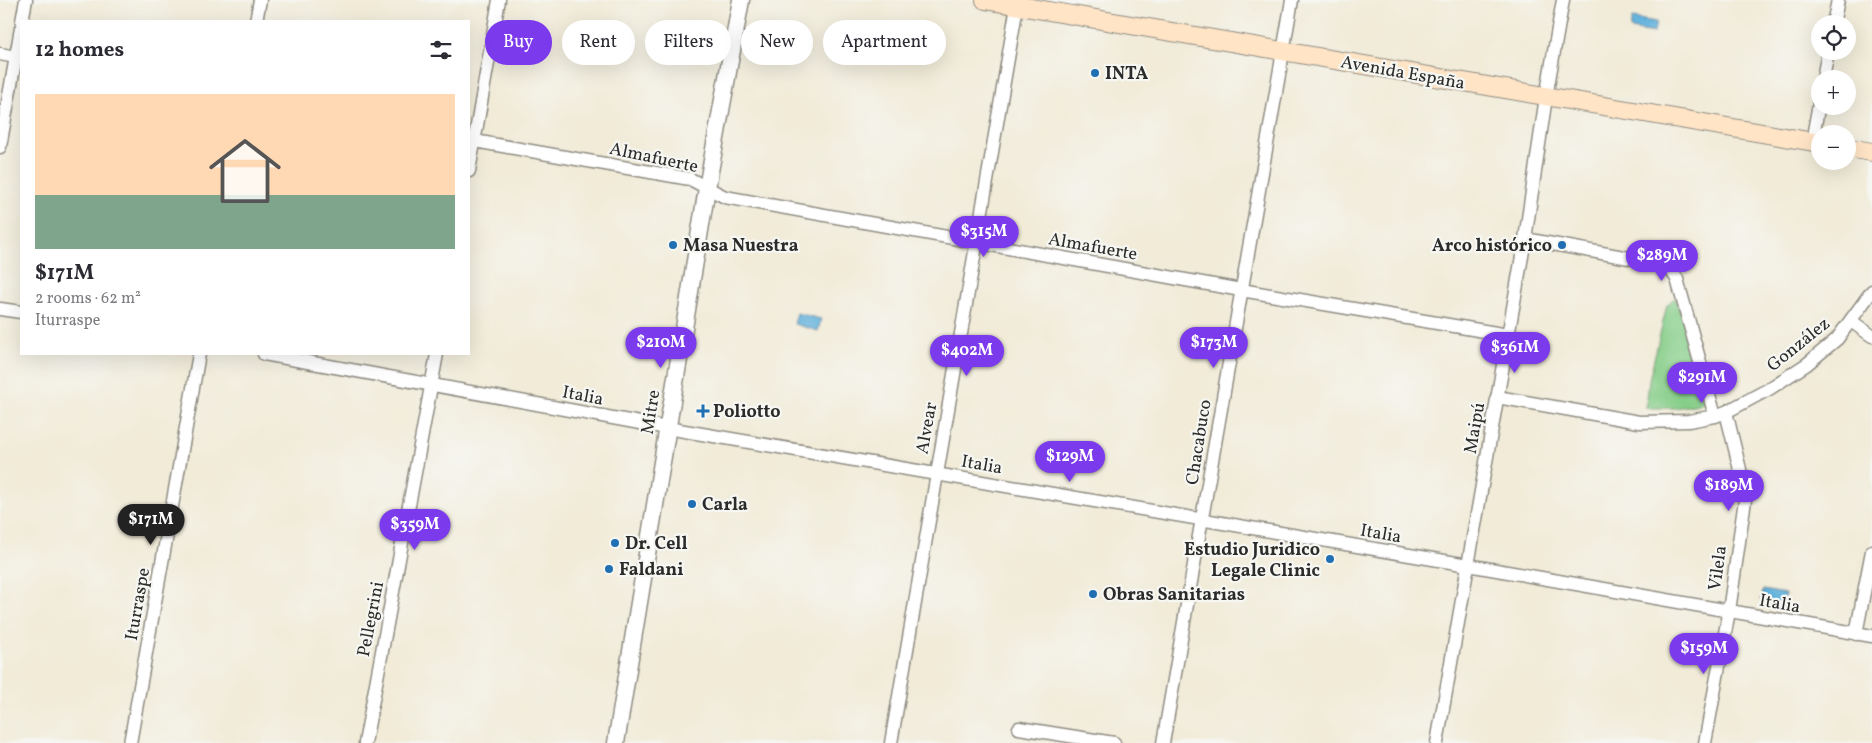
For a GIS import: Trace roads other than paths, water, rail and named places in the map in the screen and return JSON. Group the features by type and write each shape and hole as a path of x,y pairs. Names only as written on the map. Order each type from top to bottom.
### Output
{"main road":[{"name":"Avenida España","path":"985,0 1018,3 1546,97 1811,141"},
{"path":"1856,149 1872,152"}],"street":[{"path":"22,20 26,0"},
{"path":"256,20 260,0"},
{"path":"470,156 471,140 499,0"},
{"name":"Mitre","path":"616,743 707,188 741,0"},
{"name":"Chacabuco","path":"1163,743 1292,0"},
{"name":"Maipú","path":"1437,743 1525,239 1546,97 1563,0"},
{"path":"1836,15 1838,0"},
{"name":"Alvear","path":"891,743 1018,3"},
{"path":"0,147 19,58 20,43"},
{"path":"0,54 19,58"},
{"name":"Almafuerte","path":"471,140 690,179 725,198 1241,290 1508,335"},
{"name":"Vilela","path":"1525,239 1662,264 1672,270 1676,279 1745,490 1729,611 1706,743"},
{"name":"González","path":"1497,397 1638,422 1682,422 1720,414 1769,389 1806,364 1837,339 1872,291"},
{"path":"0,309 20,312"},
{"path":"1851,321 1872,336"},
{"name":"Iturraspe","path":"130,743 199,355"},
{"name":"Italia","path":"270,355 667,428 1872,636"},
{"name":"Pellegrini","path":"365,743 437,355"},
{"path":"1856,634 1872,551"},
{"path":"1019,728 1114,743"}],"water":[{"path":"1632,18 1656,22 1654,33 1630,29"},
{"path":"797,313 821,319 818,331 794,324"},
{"path":"1763,590 1785,594 1782,605 1761,601"}],"place":[{"name":"INTA","path":"1095,73"},
{"name":"Masa Nuestra","path":"673,245"},
{"name":"Arco histórico","path":"1562,245"},
{"name":"Poliotto","path":"703,411"},
{"name":"Carla","path":"692,504"},
{"name":"Dr. Cell","path":"615,543"},
{"name":"Estudio Juridico Legale Clinic","path":"1330,559"},
{"name":"Faldani","path":"609,569"},
{"name":"Obras Sanitarias","path":"1093,594"}]}
